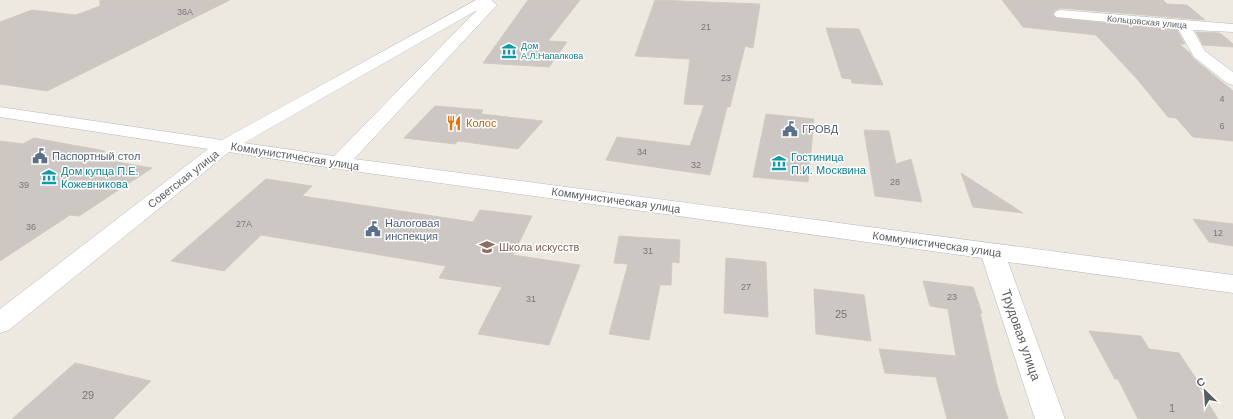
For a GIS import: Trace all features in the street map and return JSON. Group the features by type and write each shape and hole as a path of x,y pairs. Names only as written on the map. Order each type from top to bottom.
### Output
{"street":[{"name":"Советская улица","path":"0,323 226,145 486,0"},
{"path":"339,163 495,0"},
{"name":"Кольцовская улица","path":"1061,14 1233,28"},
{"path":"1183,25 1199,54 1233,80"},
{"name":"Коммунистическая улица","path":"0,112 339,163 1233,284"},
{"name":"Трудовая улица","path":"992,251 1050,419"}],"building":[{"path":"100,0 230,0 47,91 0,84 0,22 32,10 76,15 100,6"},
{"path":"528,0 580,0 548,41 567,42 549,67 483,63"},
{"path":"655,0 760,4 753,48 745,46 730,107 727,107 710,175 606,160 617,137 690,146 704,105 684,104 690,59 635,56"},
{"path":"1002,0 1163,0 1167,4 1187,5 1205,20 1061,8 1055,10 1053,15 1056,18 1177,30 1185,44 1179,44 1190,53 1193,58 1233,91 1233,141 1193,137 1176,118 1168,117 1137,79 1096,35 1023,27"},
{"path":"826,28 859,29 883,85 852,83 851,79 842,78"},
{"path":"1196,32 1220,33 1233,44 1233,47 1203,45"},
{"path":"435,106 483,110 481,114 543,121 518,149 458,141 455,144 404,138"},
{"path":"766,114 814,119 808,182 753,177"},
{"path":"864,130 889,131 896,164 911,159 922,202 875,196"},
{"path":"34,138 105,151 94,158 152,168 79,216 70,215 0,261 0,141 23,144"},
{"path":"961,173 1023,213 973,207"},
{"path":"266,179 312,186 302,196 473,222 480,210 532,216 513,255 580,265 549,345 478,334 502,287 439,278 446,266 261,235 224,271 171,261"},
{"path":"1193,219 1233,224 1233,246 1209,242"},
{"path":"619,236 680,240 679,263 672,262 671,285 660,285 649,340 609,334 628,264 614,263"},
{"path":"726,258 766,262 768,317 724,313"},
{"path":"923,281 973,287 982,313 980,313 998,389 1008,419 947,419 936,377 885,373 879,349 956,356 948,309 930,306"},
{"path":"814,289 864,295 871,341 816,334"},
{"path":"1089,331 1141,336 1149,349 1179,353 1203,389 1199,389 1218,419 1138,419 1118,379 1115,379"},
{"path":"75,363 151,381 113,419 12,419"}],"place":[{"name":"Дом А.Л.Напалкова","path":"509,51"},
{"name":"Колос","path":"454,123"},
{"name":"ГРОВД","path":"790,129"},
{"name":"Паспортный стол","path":"40,156"},
{"name":"Гостиница П.И. Москвина","path":"779,163"},
{"name":"Дом купца П.Е. Кожевникова","path":"49,177"},
{"name":"Налоговая инспекция","path":"373,229"},
{"name":"Школа искусств","path":"487,247"}]}
